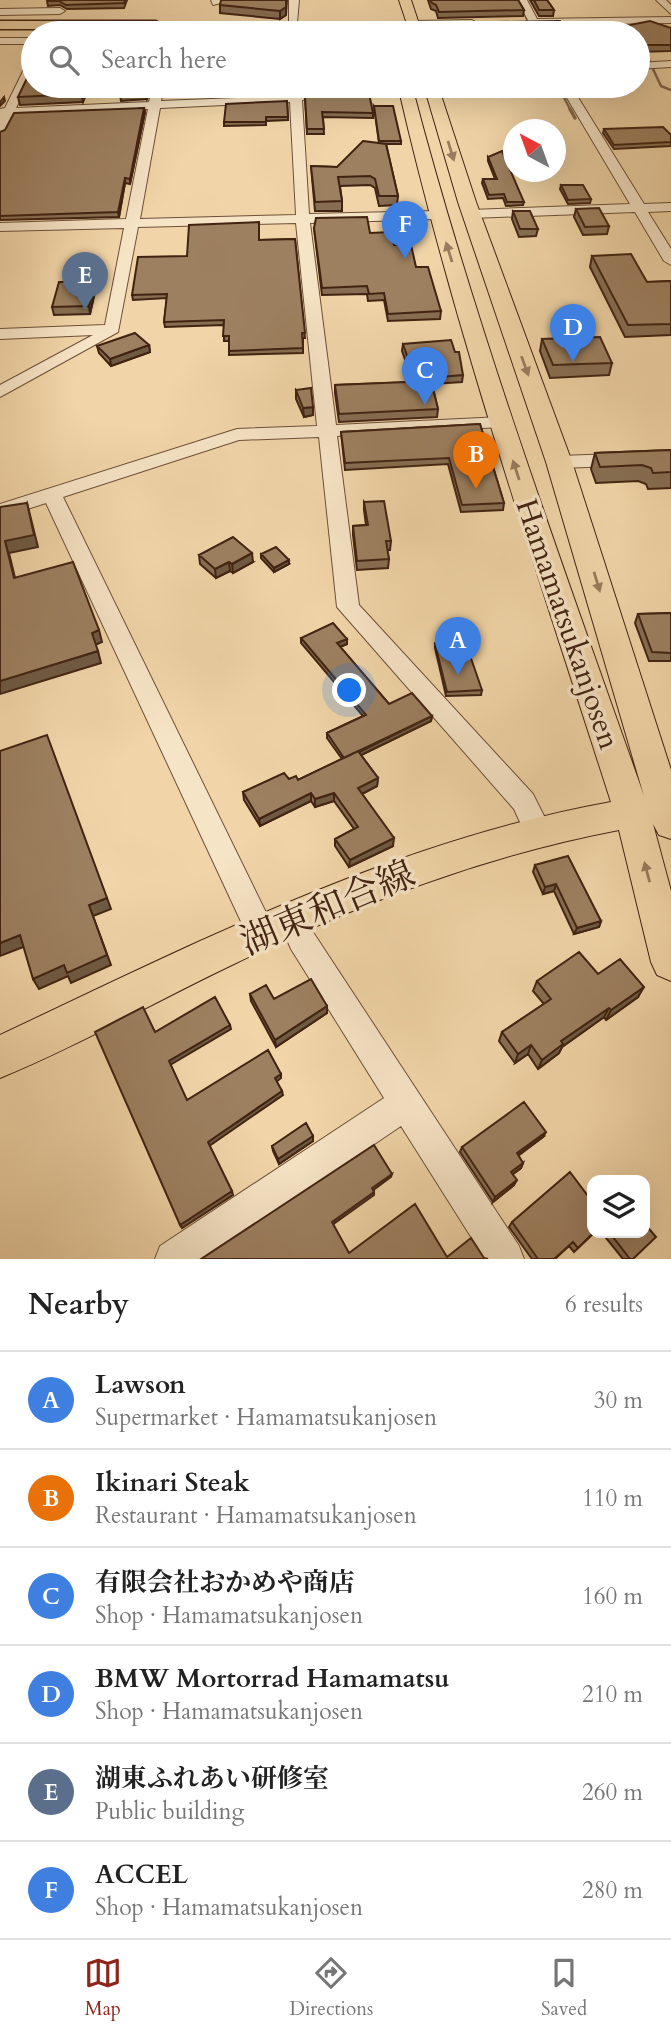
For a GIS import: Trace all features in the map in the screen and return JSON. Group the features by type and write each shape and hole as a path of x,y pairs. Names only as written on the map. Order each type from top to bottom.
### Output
{"highway":[{"path":"0,30 21,29"}],"main road":[{"path":"405,0 412,21"},
{"name":"Hamamatsukanjosen","path":"408,98 438,215 502,422 660,813"},
{"name":"Hamamatsukanjosen","path":"435,98 471,214 559,462 660,813 671,962"},
{"name":"湖東和合線","path":"0,1057 276,926 411,870 538,832 660,813"}],"street":[{"path":"49,21 66,0"},
{"path":"294,0 295,21"},
{"path":"522,0 534,21"},
{"path":"661,0 671,11"},
{"path":"0,12 60,11"},
{"path":"650,23 671,22"},
{"path":"0,41 21,41"},
{"path":"650,65 671,64"},
{"path":"0,130 4,112 21,82"},
{"path":"111,330 154,98"},
{"path":"4,112 218,98"},
{"path":"295,98 303,219 348,607 524,802 538,832"},
{"path":"573,98 671,261"},
{"path":"471,214 671,207"},
{"path":"0,228 438,215"},
{"path":"0,334 111,330"},
{"path":"0,392 111,330"},
{"path":"0,511 237,435 502,422"},
{"path":"559,462 671,458"},
{"path":"52,495 276,926 301,939 506,1259"},
{"path":"173,1259 406,1103"}],"building":[{"path":"125,0 124,3 66,5 59,1 47,1"},
{"path":"221,0 286,0 286,7 280,11 220,5"},
{"path":"430,0 518,0 524,10 439,12"},
{"path":"534,0 547,0 554,10 539,10"},
{"path":"650,21 671,28 671,45 650,45"},
{"path":"305,98 370,98 373,113 322,112 324,129 307,129"},
{"path":"287,101 288,117 266,117 266,122 224,122 226,104"},
{"path":"374,106 393,106 401,141 379,141"},
{"path":"144,108 130,179 125,178 118,212 0,216 0,132 5,130 14,113"},
{"path":"663,127 671,135 671,142 614,145 604,129"},
{"path":"363,141 386,144 398,196 379,196 375,179 370,176 338,177 342,201 315,202 311,166 337,167"},
{"path":"502,151 503,182 515,182 524,202 507,202 504,194 489,195 483,179 497,179 488,157"},
{"path":"561,185 583,185 591,199 568,200"},
{"path":"599,208 609,226 585,227 576,209"},
{"path":"513,211 530,211 538,229 520,229"},
{"path":"367,217 370,233 391,232 394,245 411,245 416,267 428,267 441,311 388,314 384,293 369,294 367,286 322,288 314,228 316,218"},
{"path":"259,222 259,240 295,239 305,333 302,333 303,348 229,351 229,336 223,336 224,320 164,322 167,294 132,295 138,257 187,256 189,225"},
{"path":"631,254 647,282 671,281 671,324 628,325 592,256"},
{"path":"72,270 97,270 89,306 52,307 59,282 69,282"},
{"path":"135,333 149,345 110,359 97,346"},
{"path":"600,337 612,363 553,365 542,339"},
{"path":"451,340 455,352 459,352 463,375 415,379 403,344"},
{"path":"431,381 438,409 339,414 335,385"},
{"path":"311,388 313,407 303,408 296,390"},
{"path":"480,424 504,503 462,505 449,458 345,463 341,432"},
{"path":"671,450 671,472 653,473 651,468 642,465 600,467 595,453"},
{"path":"384,501 391,541 386,541 389,559 357,561 353,526 368,525 364,502"},
{"path":"27,503 34,535 5,541 14,578 73,562 99,630 92,633 98,651 0,681 0,507"},
{"path":"233,537 252,553 232,564 229,562 215,569 199,555"},
{"path":"276,547 289,560 274,568 261,554"},
{"path":"671,613 671,653 652,652 638,614"},
{"path":"333,623 347,639 337,643 389,704 412,693 432,716 344,758 327,733 366,715 301,638"},
{"path":"465,641 482,690 447,692 435,644"},
{"path":"47,735 107,898 89,905 107,955 67,973 64,965 33,979 20,935 0,943 0,751"},
{"path":"358,751 378,778 358,788 394,838 350,860 335,839 358,827 334,793 315,799 311,793 259,819 243,792 284,773 289,779 296,776 298,780"},
{"path":"568,856 601,921 577,928 556,884 545,887 535,865"},
{"path":"579,952 598,974 620,959 644,987 561,1041 563,1044 542,1060 531,1045 518,1054 502,1032 551,999 537,981"},
{"path":"311,979 327,1006 275,1040 250,994 266,985 274,999"},
{"path":"215,997 230,1025 169,1061 187,1100 268,1050 281,1074 275,1078 282,1091 208,1142 232,1191 180,1225 95,1032 143,1007 155,1032"},
{"path":"524,1102 546,1132 517,1153 523,1163 511,1172 517,1180 495,1197 462,1147"},
{"path":"306,1123 313,1136 278,1159 272,1146"},
{"path":"374,1145 392,1174 372,1188 374,1192 332,1222 349,1253 415,1204 447,1257 471,1238 484,1258 488,1259 201,1259"},
{"path":"570,1172 587,1195 588,1238 578,1248 573,1242 554,1259 538,1259 512,1222"},
{"path":"650,1230 656,1237 630,1259 614,1238 650,1238"}],"waterway":[{"path":"522,8 527,19"},
{"path":"652,67 661,86 671,90"},
{"path":"564,98 571,111"},
{"path":"570,109 575,118"}],"place":[{"name":"ACCEL","path":"405,259"},
{"name":"湖東ふれあい研修室","path":"85,310"},
{"name":"BMW Mortorrad Hamamatsu","path":"573,362"},
{"name":"有限会社おかめや商店","path":"425,405"},
{"name":"Ikinari Steak","path":"476,489"},
{"name":"Lawson","path":"458,675"}]}
